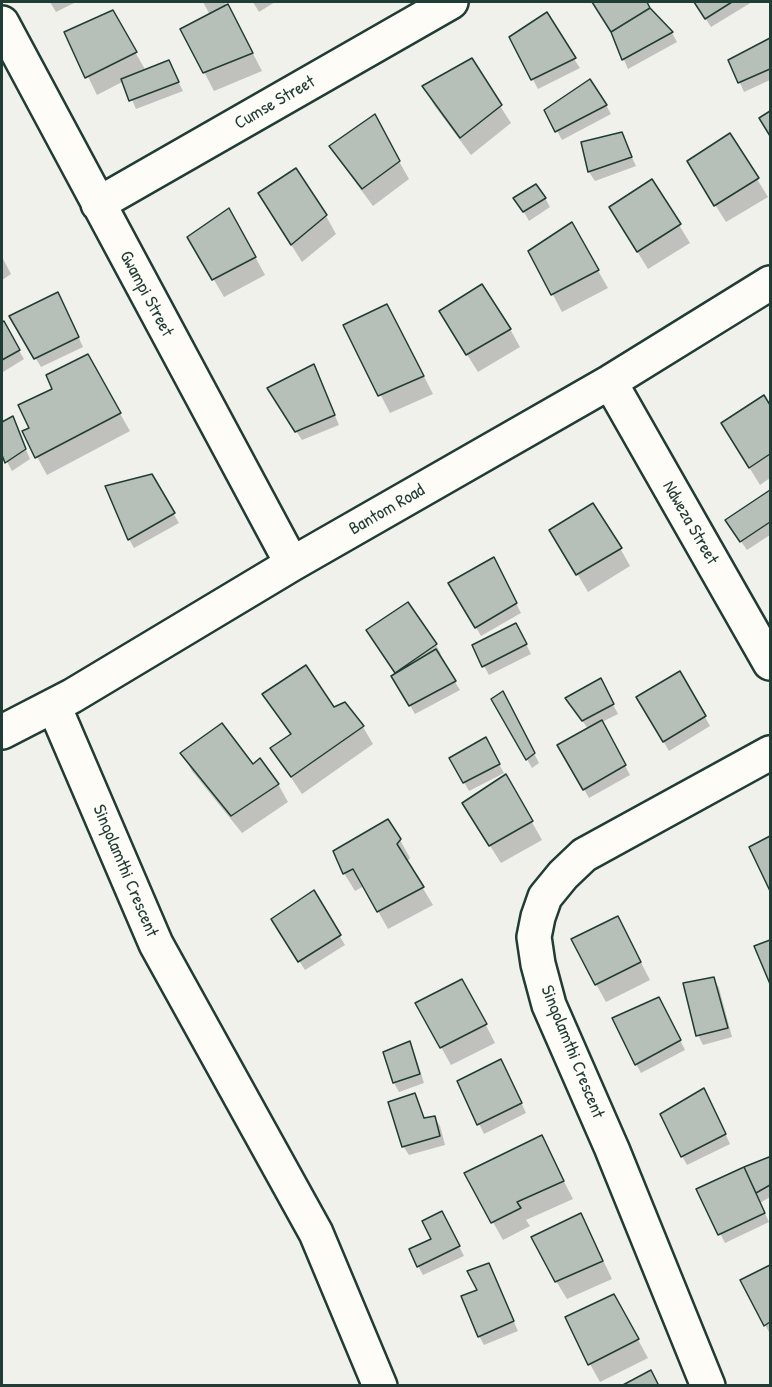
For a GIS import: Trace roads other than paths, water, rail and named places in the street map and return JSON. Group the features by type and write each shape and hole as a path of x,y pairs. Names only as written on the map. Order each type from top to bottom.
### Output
{"street":[{"name":"Cumse Street","path":"98,204 412,11 451,2"},
{"name":"Gwampi Street","path":"2,22 292,564"},
{"name":"Bantom Road","path":"2,732 54,705 292,564 610,382 771,284"},
{"name":"Ndweza Street","path":"610,382 771,663"},
{"name":"Sinqolamthi Crescent","path":"54,705 156,944 316,1233 380,1386"},
{"name":"Sinqolamthi Crescent","path":"708,1386 612,1149 549,1005 538,964 534,937 545,897 584,855 771,753"}]}
